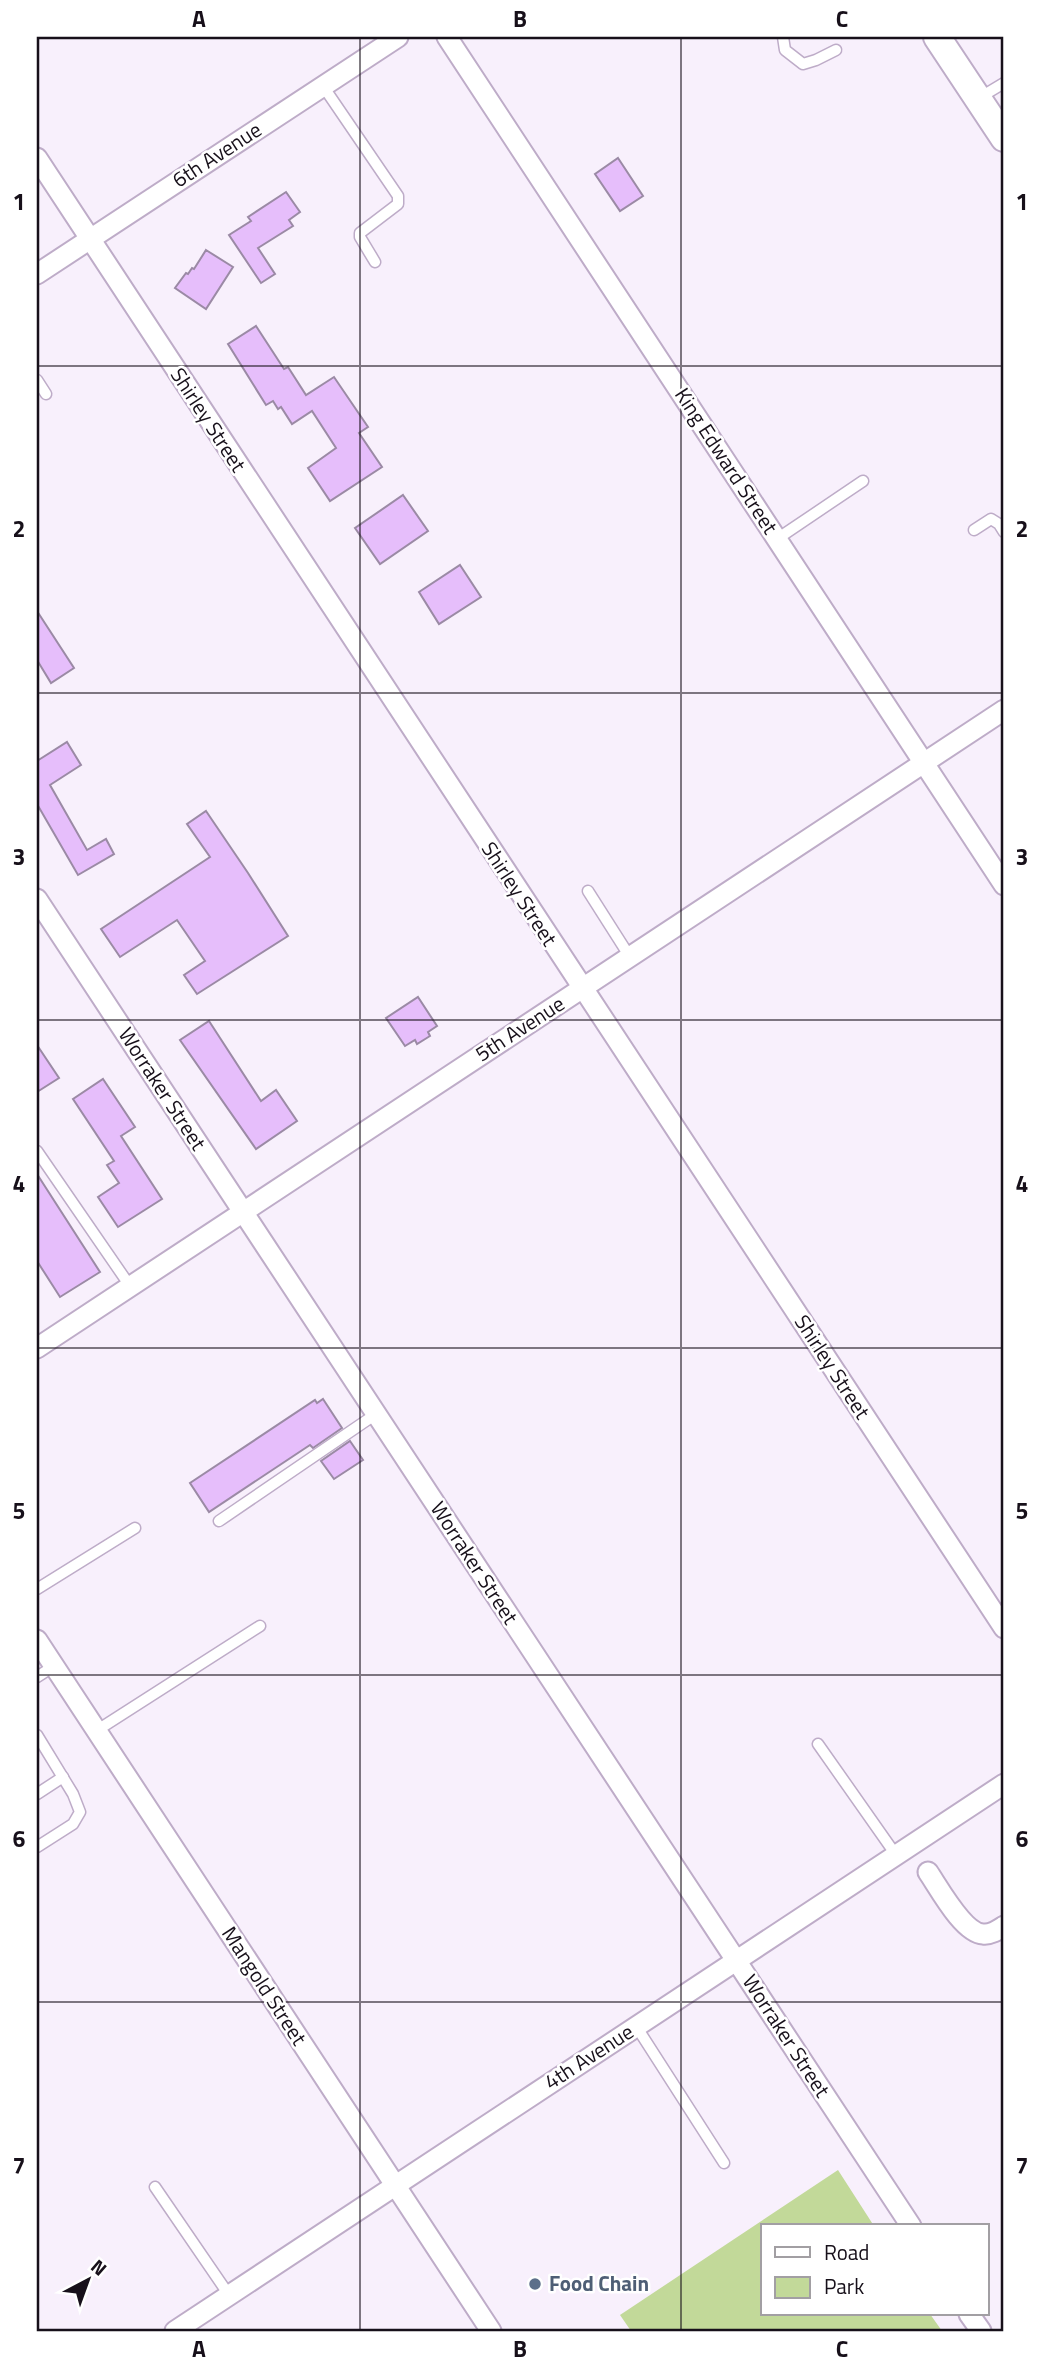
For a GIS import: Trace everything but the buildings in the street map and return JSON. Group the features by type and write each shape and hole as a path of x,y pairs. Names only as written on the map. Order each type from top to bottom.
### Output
{"street":[{"name":"6th Avenue","path":"37,274 397,37"},
{"name":"King Edward Street","path":"447,37 1004,885"},
{"path":"937,37 1004,138"},
{"name":"Shirley Street","path":"37,158 581,989 1004,1628"},
{"name":"5th Avenue","path":"37,1348 1004,710"},
{"name":"Worraker Street","path":"37,899 910,2224"},
{"name":"Mangold Street","path":"37,1640 491,2331"},
{"name":"4th Avenue","path":"175,2331 1004,1784"},
{"path":"928,1872 962,1922 974,1931 985,1935 1004,1926"},
{"path":"970,2316 981,2331"}],"lane":[{"path":"783,37 785,50 803,64 836,50"},
{"path":"978,99 1004,83"},
{"path":"323,86 398,196 398,204 360,233 375,262"},
{"path":"37,380 46,394"},
{"path":"777,539 863,481"},
{"path":"974,530 990,519 999,524 1004,532"},
{"path":"588,891 630,957"},
{"path":"37,1151 130,1286"},
{"path":"219,1521 376,1413"},
{"path":"37,1588 135,1528"},
{"path":"96,1731 260,1626"},
{"path":"37,1677 54,1666"},
{"path":"37,1735 63,1777 80,1812 73,1824 37,1847"},
{"path":"818,1744 896,1855"},
{"path":"37,1794 63,1777"},
{"path":"636,2026 724,2163"},
{"path":"155,2187 229,2295"}],"green space":[{"path":"838,2170 873,2224 761,2224 761,2316 931,2316 942,2331 631,2331 620,2315"}],"place":[{"name":"Food Chain","path":"535,2284"}]}
